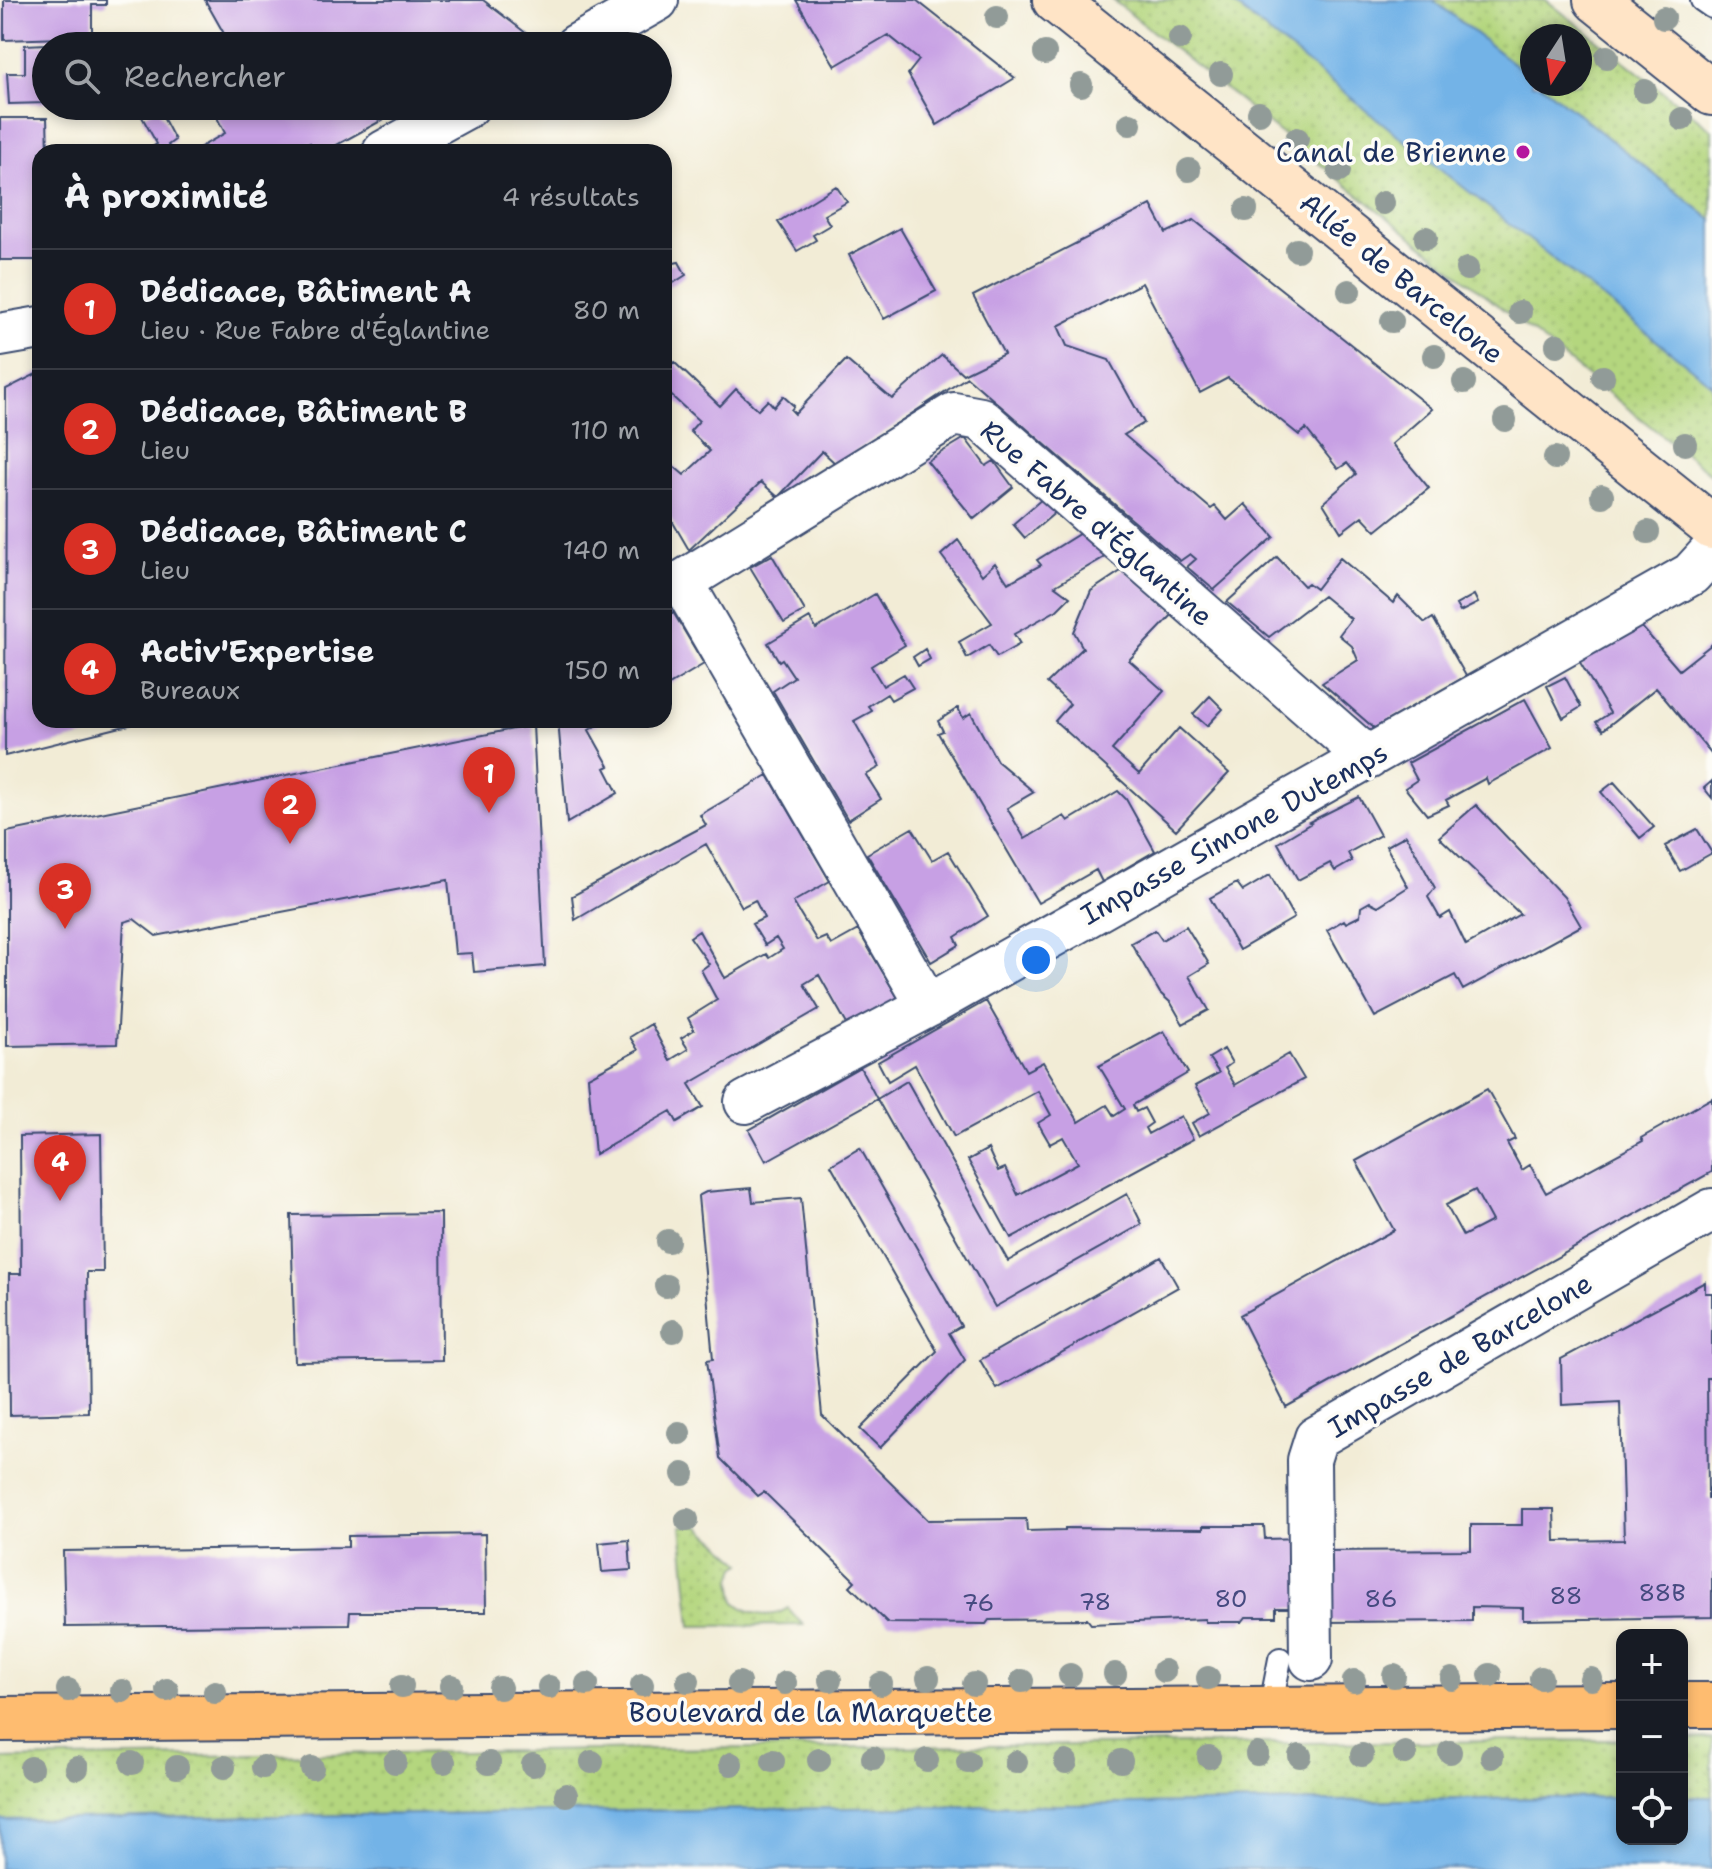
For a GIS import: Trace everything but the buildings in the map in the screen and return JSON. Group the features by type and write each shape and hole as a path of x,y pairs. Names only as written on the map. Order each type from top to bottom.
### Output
{"main road":[{"name":"Allée de Barcelone","path":"1055,0 1712,527"},
{"path":"1596,0 1712,93"},
{"path":"1688,1705 1712,1705"},
{"name":"Boulevard de la Marquette","path":"0,1719 1616,1706"}],"street":[{"path":"601,32 657,0"},
{"path":"399,144 442,120"},
{"path":"0,335 32,329"},
{"name":"Rue Fabre d'Églantine","path":"928,1006 673,587 954,414 981,419 1368,758"},
{"name":"Impasse Simone Dutemps","path":"746,1102 928,1006 1691,574 1712,551"},
{"name":"Impasse de Barcelone","path":"1296,1659 1309,1460 1316,1438 1712,1210"}],"lane":[{"path":"1702,0 1712,7"},
{"path":"1270,1710 1296,1659"}],"green space":[{"path":"1113,0 1229,0 1712,384 1712,475"},
{"path":"1433,0 1546,0 1577,24 1520,24 1520,69"},
{"path":"1592,36 1712,130 1712,220 1555,96 1592,96"},
{"path":"681,1526 699,1526 742,1563 736,1567 732,1579 735,1602 747,1610 767,1615 788,1608 803,1625 691,1626"},
{"path":"1712,1739 1712,1797 1688,1797 1688,1740"},
{"path":"1616,1740 1616,1797 0,1820 0,1759"}],"water":[{"name":"Canal de Brienne","path":"1228,0 1433,0 1520,69 1520,96 1555,96 1712,220 1712,385"},
{"path":"1616,1797 1616,1845 1688,1845 1688,1797 1712,1797 1712,1869 0,1869 0,1820"}],"place":[{"name":"Canal de Brienne","path":"1523,152"},
{"name":"Dédicace, Bâtiment A","path":"489,813"},
{"name":"Dédicace, Bâtiment B","path":"290,844"},
{"name":"Dédicace, Bâtiment C","path":"65,929"},
{"name":"Activ'Expertise","path":"60,1201"}]}
